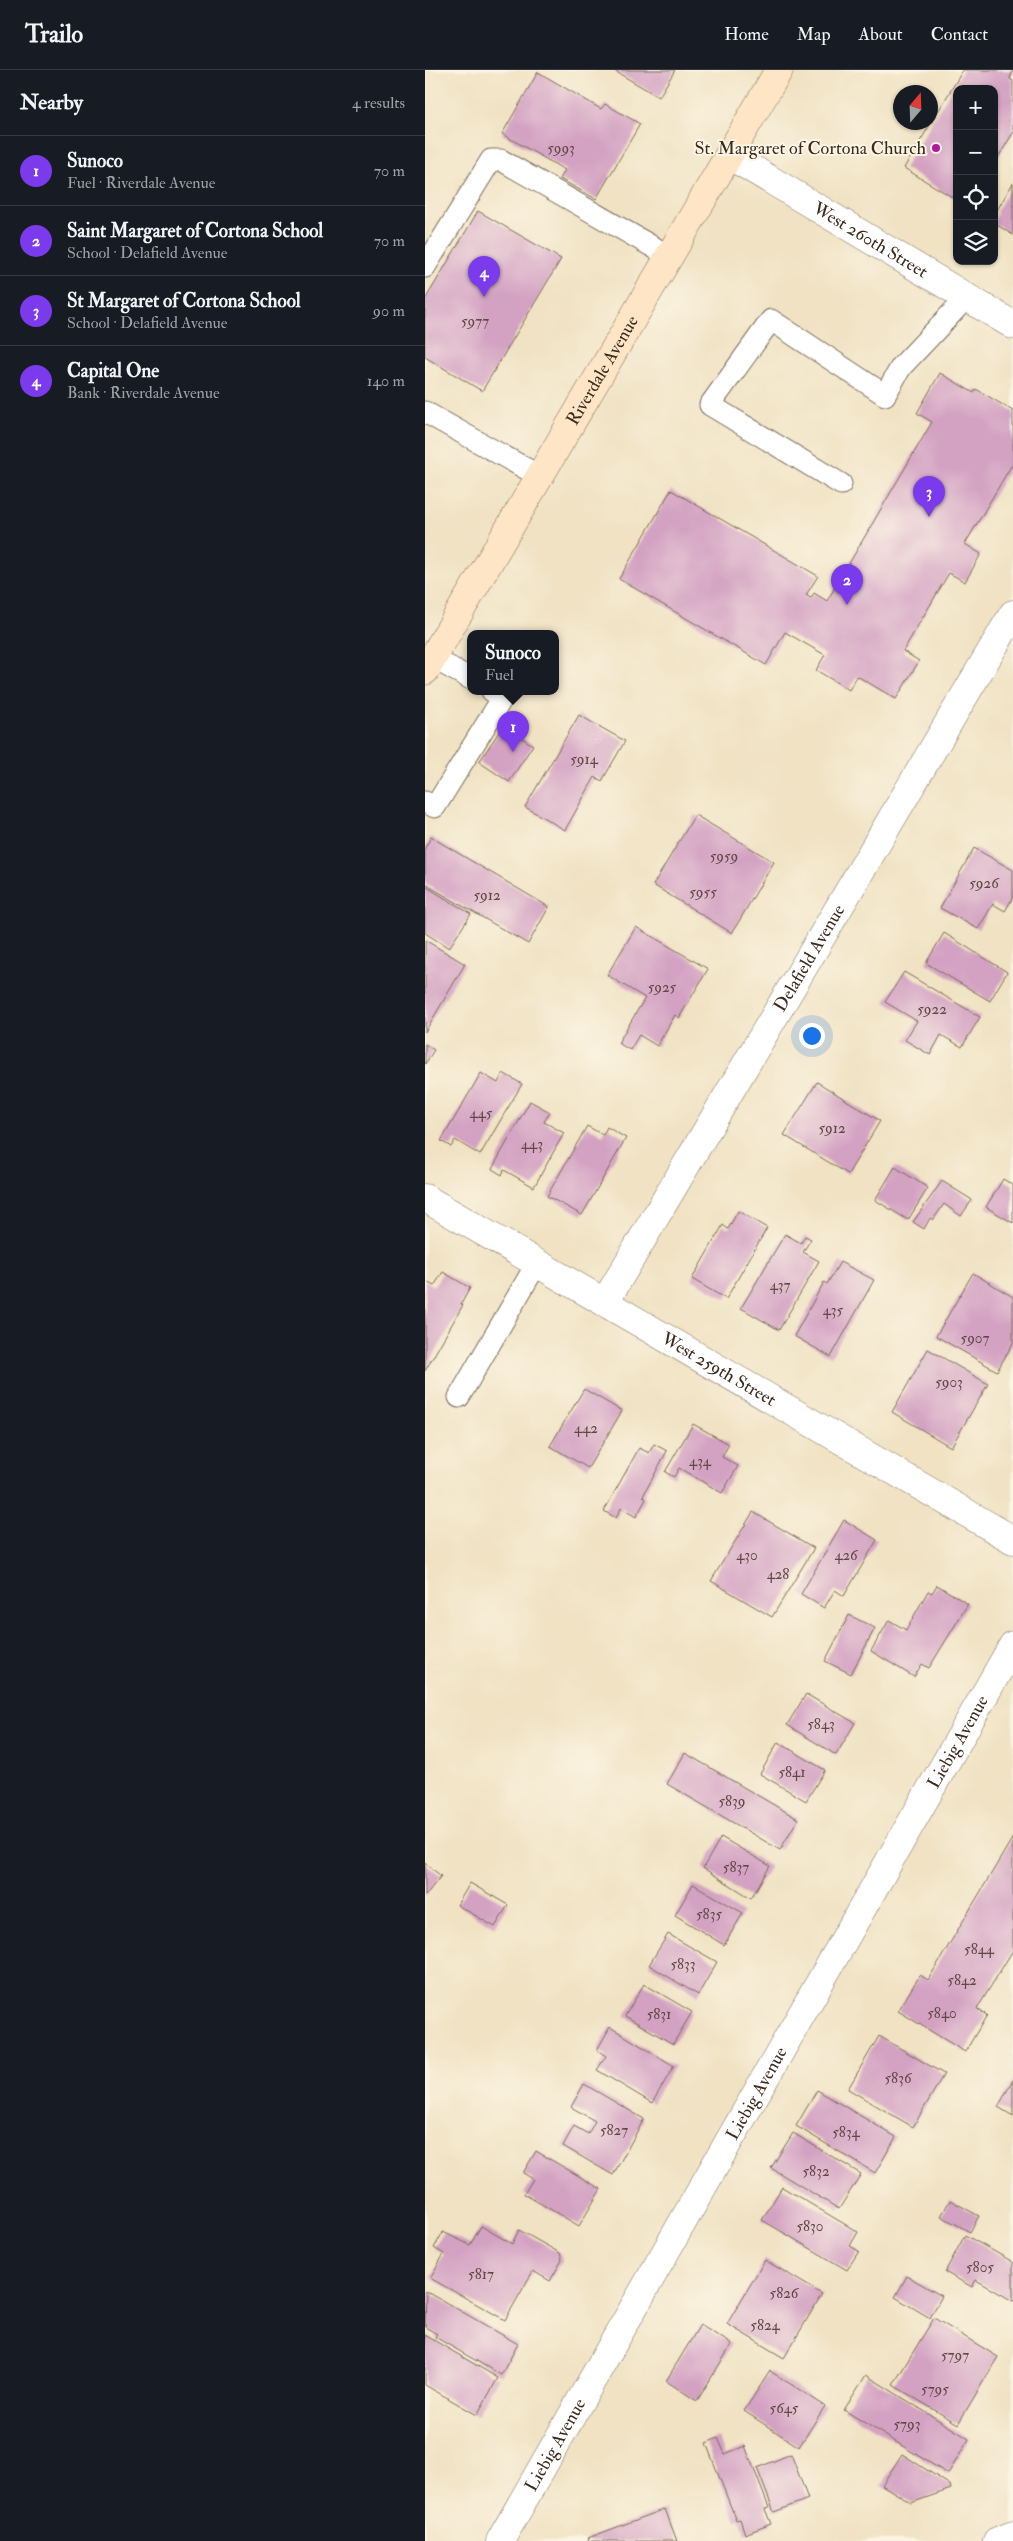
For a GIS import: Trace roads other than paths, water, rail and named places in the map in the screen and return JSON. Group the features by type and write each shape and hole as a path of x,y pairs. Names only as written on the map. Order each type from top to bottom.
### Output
{"main road":[{"name":"Riverdale Avenue","path":"429,665 779,70"}],"street":[{"name":"West 260th Street","path":"729,155 1013,325"},
{"name":"Delafield Avenue","path":"605,1302 1013,614"},
{"name":"West 259th Street","path":"425,1198 1013,1540"},
{"name":"Liebig Avenue","path":"501,2541 1013,1645"},
{"path":"997,2541 1013,2535"}],"lane":[{"path":"425,267 491,160 501,160 669,256"},
{"path":"841,484 710,405 771,320 885,395 901,367 967,297"},
{"path":"425,412 539,476"},
{"path":"429,665 467,678"},
{"path":"425,802 435,807 503,697 499,695"},
{"path":"459,1397 537,1263"}],"place":[{"name":"St. Margaret of Cortona Church","path":"936,148"},
{"name":"Capital One","path":"484,297"},
{"name":"St Margaret of Cortona School","path":"929,517"},
{"name":"Saint Margaret of Cortona School","path":"847,605"},
{"name":"Sunoco","path":"513,752"}]}
